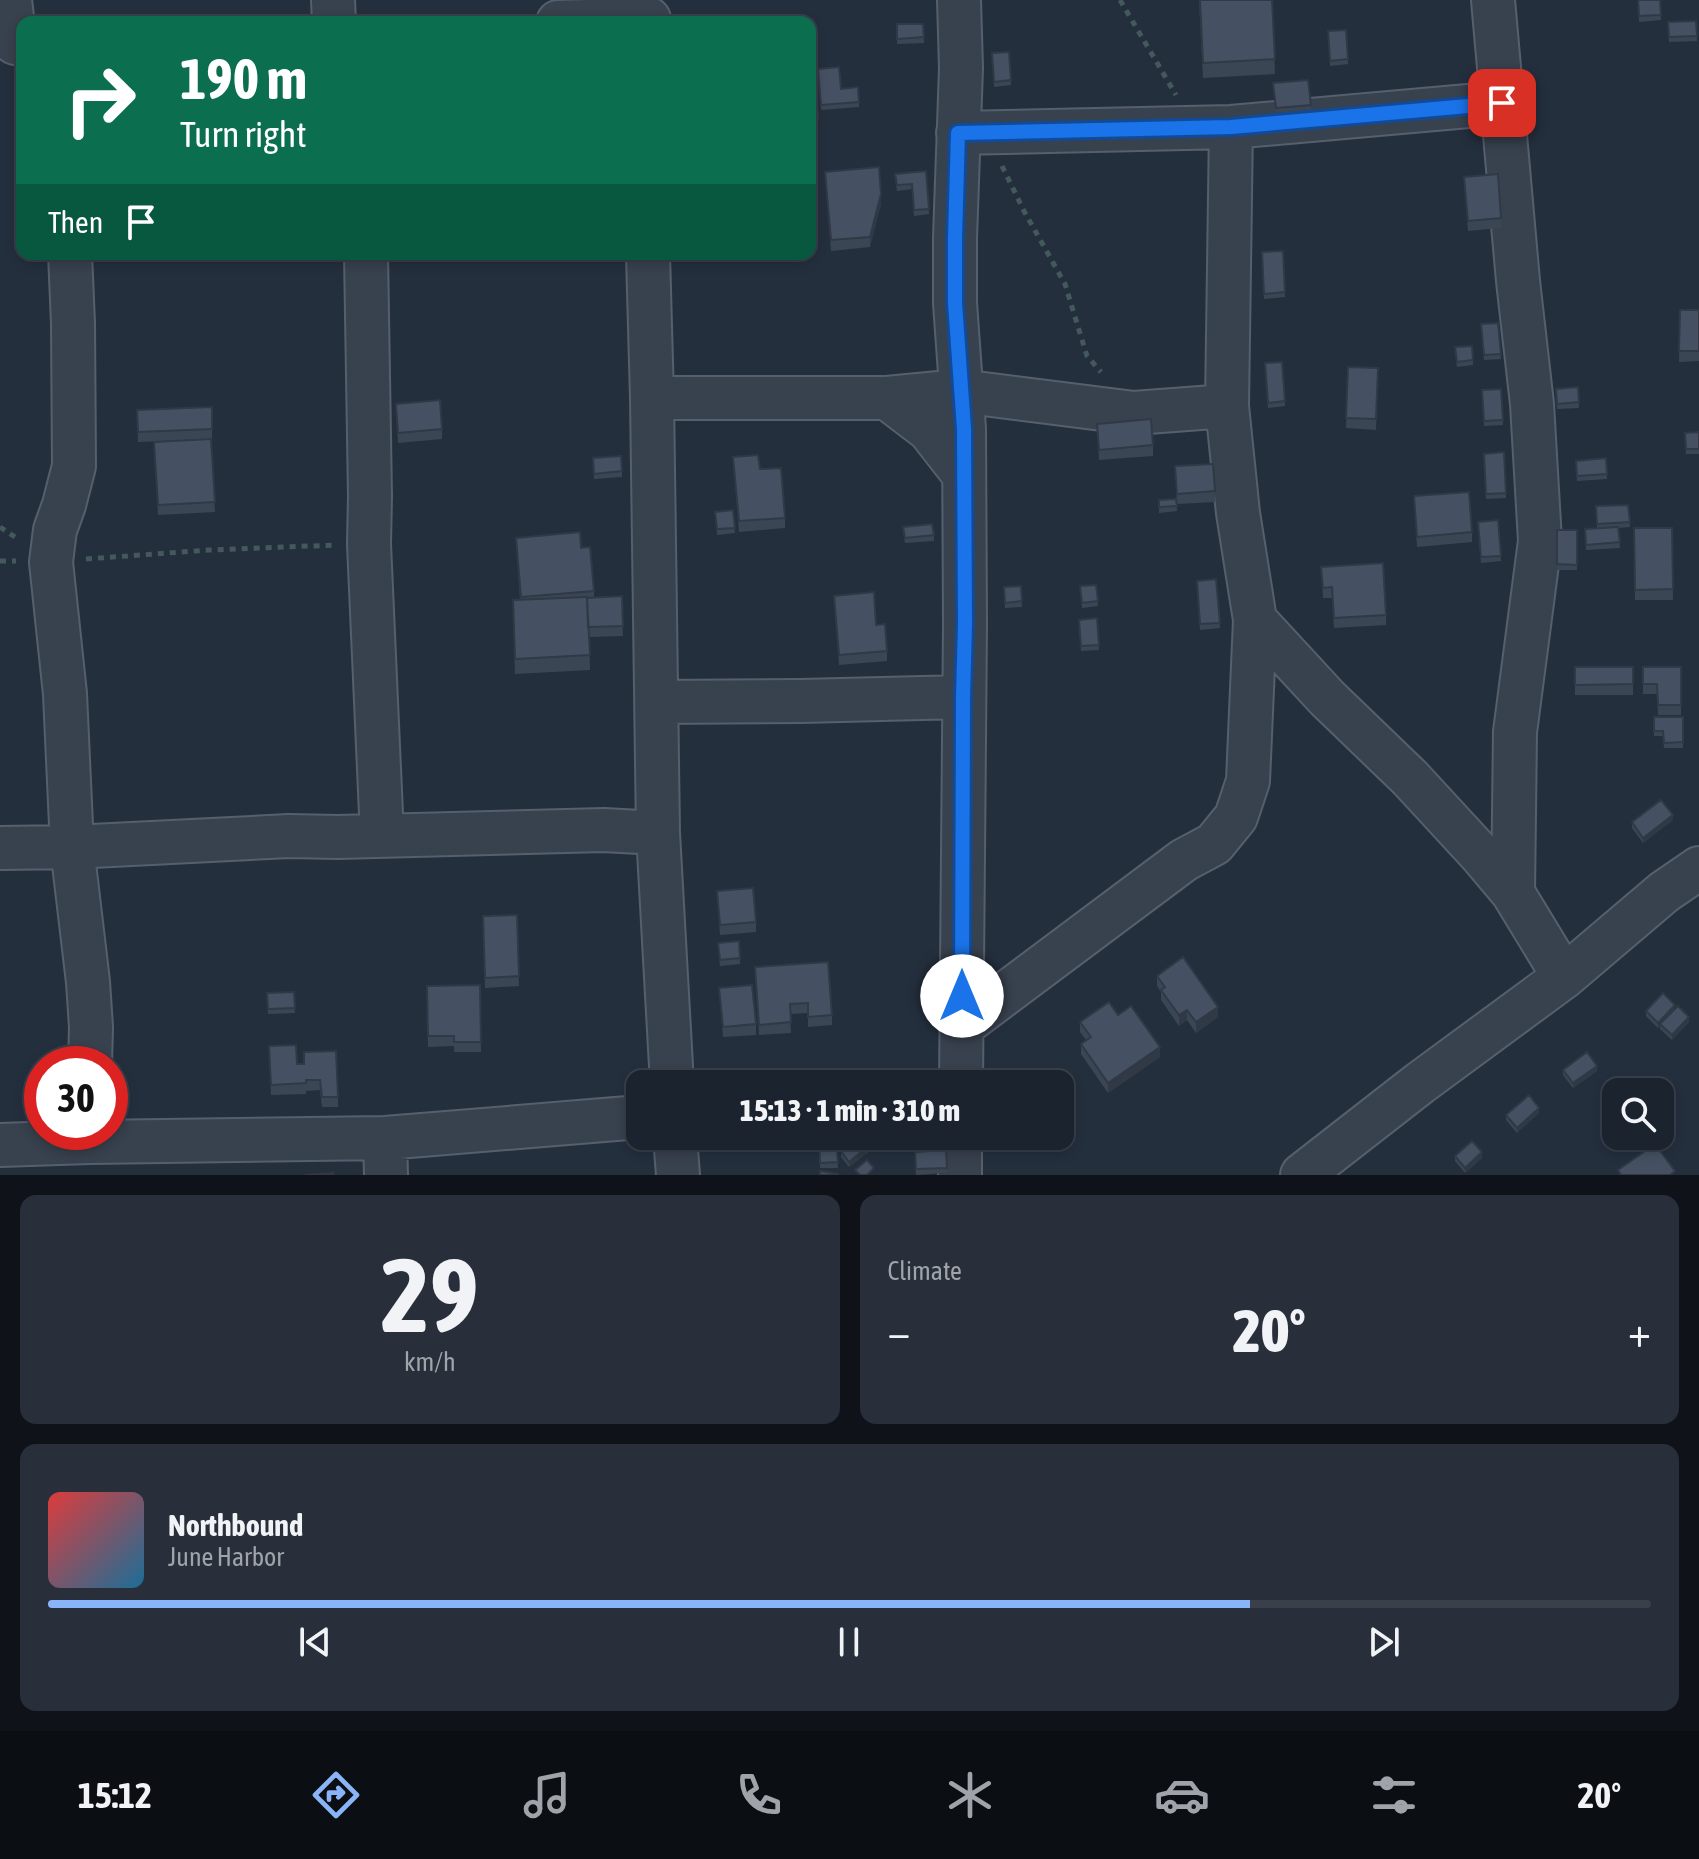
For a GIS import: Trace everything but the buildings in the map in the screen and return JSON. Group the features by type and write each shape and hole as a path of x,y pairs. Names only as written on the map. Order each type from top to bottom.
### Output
{"street":[{"path":"10,0 12,43"},
{"path":"959,0 961,68 972,132 955,238 955,303 964,429 961,1070"},
{"path":"1493,0 1532,404 1540,541 1515,732 1513,893"},
{"path":"626,16 649,14"},
{"path":"972,132 1213,127 1502,103"},
{"path":"962,1026 1184,860 1214,844 1236,817 1248,781 1255,620 1238,513 1227,406 1213,127"},
{"path":"70,260 74,466 55,530 51,562 65,694 72,847 88,982 90,1046"},
{"path":"366,260 369,544 382,836"},
{"path":"648,260 658,833 671,1070"},
{"path":"652,398 887,398 960,391 1134,413 1227,406"},
{"path":"887,398 929,430 964,475"},
{"path":"1255,620 1481,855 1513,893 1564,977"},
{"path":"657,702 963,697"},
{"path":"0,848 289,836 604,830 658,833"},
{"path":"1302,1175 1564,977 1664,892 1699,868"},
{"path":"90,1150 386,1156 626,1119"},
{"path":"0,1145 24,1146"},
{"path":"676,1150 678,1175"},
{"path":"960,1150 960,1175"}],"path":[{"path":"1120,0 1213,127"},
{"path":"972,132 1024,211 1065,284 1087,356 1134,413"},
{"path":"51,562 209,550 369,544"}],"route":[{"path":"962,996 965,624 964,429 955,303 958,133 1231,127 1502,103"}]}
